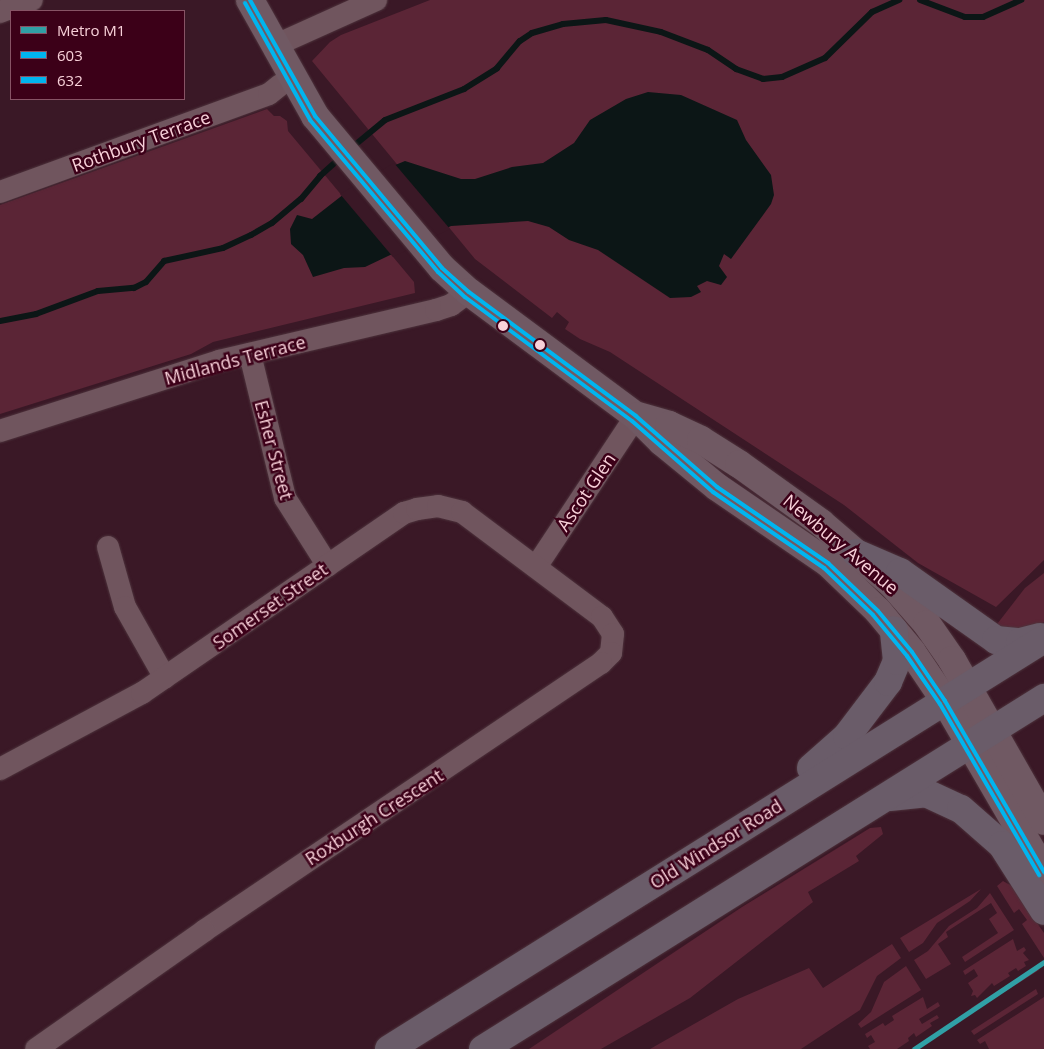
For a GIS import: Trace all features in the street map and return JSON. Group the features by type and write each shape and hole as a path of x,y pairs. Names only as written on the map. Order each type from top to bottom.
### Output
{"highway":[{"path":"856,553 900,572 996,640 1020,642 1044,638"},
{"path":"788,799 807,771 848,736 888,682 897,661 894,630"},
{"name":"Old Windsor Road","path":"389,1049 1044,638"},
{"path":"483,1049 1044,698"},
{"path":"879,801 926,793 961,809 1007,852 1044,912"}],"main road":[{"name":"Newbury Avenue","path":"231,0 253,43 280,85 295,104 315,116"},
{"name":"Newbury Avenue","path":"250,0 274,46 315,116 442,268 469,292 636,416 691,467 828,564 862,593 894,630 945,701 972,744 1044,872"},
{"name":"Newbury Avenue","path":"636,416 669,425 701,440 780,492 892,584 927,624 969,686 1044,821"}],"street":[{"path":"0,12 32,0"},
{"path":"274,46 376,0"},
{"name":"Rothbury Terrace","path":"0,192 261,97 280,85"},
{"name":"Midlands Terrace","path":"0,432 164,378 250,354 436,310 452,305 469,292"},
{"name":"Esher Street","path":"250,354 285,498 328,566"},
{"name":"Ascot Glen","path":"536,568 636,416"},
{"name":"Somerset Street","path":"0,769 165,678 404,514 438,506 462,512 536,568"},
{"path":"108,547 125,607 165,678"},
{"name":"Roxburgh Crescent","path":"36,1049 212,926 607,658 613,640 606,622 536,568"}],"shaded area":[{"path":"430,0 1044,0 1044,560 996,607 918,563 844,505 610,352 580,339 565,329 569,322 557,312 552,318 475,259 312,61 330,42 341,35"},
{"path":"648,92 681,95 737,120 746,140 771,175 774,195 771,204 731,259 724,254 719,266 727,277 721,285 707,281 697,286 701,292 691,297 670,298 598,250 569,240 549,227 528,221 451,226 365,267 344,268 313,277 303,255 291,244 290,229 297,215 312,219 344,194 388,168 405,161 461,179 475,179 512,167 543,163 574,143 590,120 626,99"},
{"path":"267,109 274,116 280,116 287,121 288,131 414,282 415,293 213,342 191,354 0,414 0,205"},
{"path":"1044,573 1044,622 1033,629 994,628 1025,588"},
{"path":"881,827 883,834 856,856 859,861 808,892 813,902 690,998 601,1049 529,1049 742,907 870,828"},
{"path":"1003,881 1012,886 1044,933 1044,958 1022,924 1027,920 1019,909 1014,913 997,886"},
{"path":"981,889 970,901 937,923 923,943 909,952 900,938"},
{"path":"990,893 1014,930 965,962 962,957 998,933 989,919 997,913 991,903 946,932 948,937 938,944 951,964 926,979 914,960 928,951 949,926 977,908"},
{"path":"1013,939 1017,951 1024,947 1026,950 1023,953 1029,960 1024,962 1026,966 1018,971 1016,968 1008,973 1010,976 994,986 992,983 977,998 975,995 971,996 973,991 968,983 978,976 974,969 965,975 963,971"},
{"path":"892,944 901,958 877,976 860,1010 801,1049 650,1049 738,999 809,968 823,988"},
{"path":"906,966 921,990 861,1028 858,1024 871,1012 884,982"},
{"path":"1036,966 1039,970 973,1012 971,1008"},
{"path":"1036,989 1038,994 974,1035 971,1031"},
{"path":"923,997 927,1009 938,1002 940,1006 919,1019 922,1024 937,1015 939,1018 930,1023 932,1026 916,1037 914,1033 908,1038 909,1041 897,1049 870,1049 868,1046 875,1042 871,1035 867,1038 865,1034 883,1023 885,1026 894,1020 892,1016"},
{"path":"1044,997 1044,1049 989,1049 985,1041 980,1044 977,1040"}],"pier":[{"path":"394,163 450,229 393,257 340,194"}],"waterway":[{"path":"350,149 385,120 464,89 497,68 520,41 532,33 563,24 606,20 661,32 708,50 736,69 763,79 782,77 825,58 872,12 899,0"},
{"path":"920,0 965,17 983,17 1021,0"},
{"path":"0,321 36,314 98,291 134,288 146,282 164,261 223,248 251,235 272,223 301,199 320,176 341,157"}],"metro line":[{"name":"M1","path":"914,1049 1044,962"}],"transit line":[{"name":"603","path":"250,0 315,116 442,268 469,292 636,416 717,487 828,563 878,611 912,652 945,701 1044,872"},
{"name":"632","path":"245,3 310,120 438,272 465,297 632,421 713,492 824,568 873,615 907,656 940,704 1039,875"}]}
